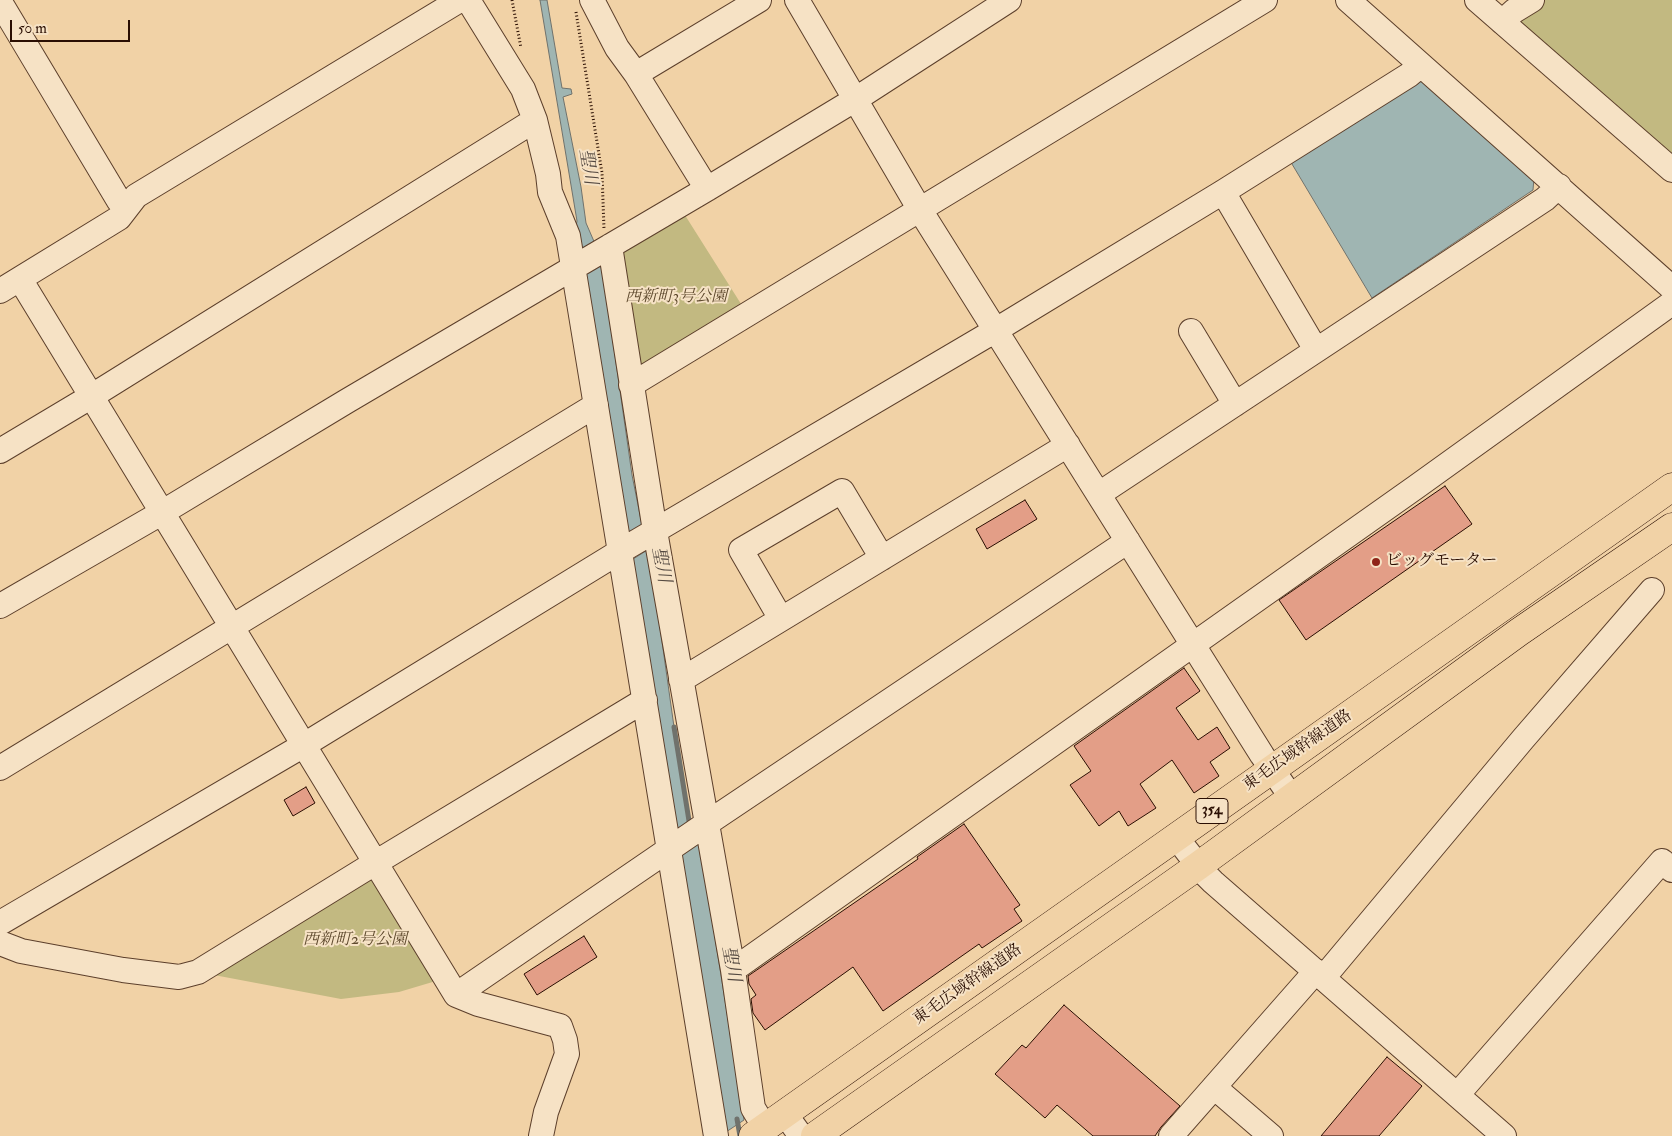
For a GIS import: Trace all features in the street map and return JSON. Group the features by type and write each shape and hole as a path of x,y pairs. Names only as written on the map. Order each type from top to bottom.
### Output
{"highway":[{"name":"東毛広域幹線道路","path":"768,1126 1672,487"},
{"name":"東毛広域幹線道路","path":"815,1136 1198,866 1519,632 1672,527"}],"street":[{"path":"0,292 119,218 136,196 460,0"},
{"path":"468,0 523,90 535,120 548,174 550,192 568,236 590,258 632,385 652,532 681,680 703,826 733,970 753,1108 768,1126 801,1136"},
{"path":"636,74 759,0"},
{"path":"797,0 920,210 1271,769 1292,798"},
{"path":"0,606 163,512 856,99 1009,0"},
{"path":"632,385 1265,0"},
{"path":"1348,0 1672,288"},
{"path":"1478,0 1672,170"},
{"path":"1502,22 1514,11 1532,0"},
{"path":"0,2 119,200 128,206"},
{"path":"583,5 636,74 706,189"},
{"path":"0,923 304,745 652,532 996,330 1223,192 1409,76 1421,65"},
{"path":"0,451 92,396 535,120"},
{"path":"1099,494 1545,198 1559,186"},
{"path":"1223,192 1316,350"},
{"path":"590,258 596,405 622,550 645,700 673,846 716,1136"},
{"path":"20,279 456,995 478,1004 560,1026 566,1040 567,1054 546,1112 541,1136"},
{"path":"733,970 1672,303"},
{"path":"1191,331 1235,404"},
{"path":"0,768 596,405"},
{"path":"681,680 1068,446"},
{"path":"781,619 741,550 842,491 882,558"},
{"path":"456,995 673,846 1128,541"},
{"path":"1172,1136 1214,1087 1320,974 1652,590"},
{"path":"0,943 31,953 123,970 179,976 198,972 374,863 645,700"},
{"path":"1176,837 1198,866 1214,882 1504,1136"},
{"path":"1457,1095 1662,860 1672,870"},
{"path":"1214,1087 1271,1136"}],"path":[{"path":"583,5 602,173 603,225 590,258"}],"green space":[{"path":"1543,0 1672,0 1672,157 1519,23 1520,14"},
{"name":"西新町3号公園","path":"683,212 748,315 637,382 617,252"},
{"name":"西新町2号公園","path":"375,863 446,978 399,992 341,999 198,972"}],"water":[{"path":"540,0 547,0 562,88 571,89 572,94 563,97 581,187 586,223 596,246 574,259 574,237 577,221"},
{"path":"1417,81 1423,81 1534,178 1533,190 1372,298 1289,159"},
{"path":"602,264 632,475 643,530 623,542 579,278"},
{"path":"649,549 690,826 674,837 630,561"},
{"path":"700,843 744,1120 726,1132 678,856"}],"building":[{"name":"ビッグモーター","path":"1445,486 1472,524 1306,640 1279,600"},
{"path":"1025,500 1037,519 987,549 976,529"},
{"path":"1184,668 1200,691 1176,708 1198,740 1217,727 1230,748 1210,762 1219,776 1194,793 1172,760 1140,784 1156,808 1128,826 1119,811 1099,826 1070,785 1091,771 1074,746"},
{"path":"306,787 315,803 293,816 284,800"},
{"path":"964,824 1020,905 1014,909 1022,921 982,948 979,944 883,1011 853,967 765,1030 753,1013 751,999 756,995 749,984 748,976 918,859 917,857"},
{"path":"584,936 597,957 537,995 524,974"},
{"path":"1064,1005 1180,1106 1155,1136 1093,1136 1057,1105 1045,1118 995,1074 1022,1045 1026,1048"},
{"path":"1387,1057 1422,1086 1379,1136 1321,1136"}],"waterway":[{"name":"聖川","path":"674,727 690,827"},
{"name":"聖川","path":"737,1119 740,1136"}],"place":[{"name":"ビッグモーター","path":"1376,562"}]}
